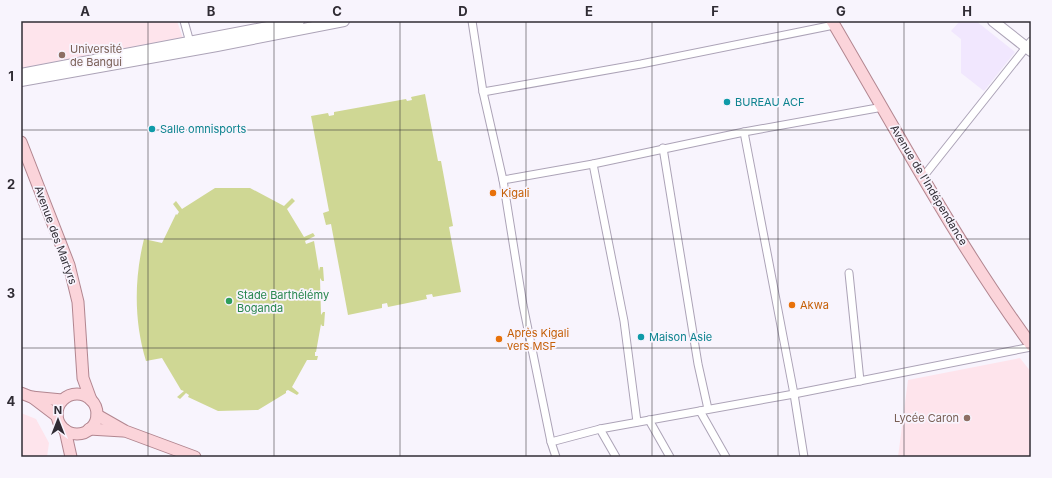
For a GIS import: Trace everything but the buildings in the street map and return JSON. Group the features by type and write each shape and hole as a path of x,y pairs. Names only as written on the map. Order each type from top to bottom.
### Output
{"main road":[{"name":"Avenue de l'Indépendance","path":"833,23 923,177 1000,302 1031,346"},
{"name":"Avenue des Martyrs","path":"21,142 24,156 69,265 78,302 83,378 92,400"},
{"path":"71,457 69,442 65,430 60,424 57,416 57,408 62,400 72,395 83,378"},
{"path":"26,395 62,400"},
{"path":"26,395 57,416"},
{"path":"71,457 86,431 94,424 97,414 96,407 92,400 85,396 72,395"},
{"path":"97,414 125,431 196,457"},
{"path":"65,430 74,434 86,431 125,431"}],"street":[{"path":"184,21 191,46"},
{"path":"21,81 191,46 299,21"},
{"path":"21,74 339,21"},
{"path":"472,21 483,92 503,180 523,306 555,456"},
{"path":"923,177 1029,46 993,21"},
{"path":"483,92 641,64 833,23"},
{"path":"503,180 593,164 744,132 883,107"},
{"path":"744,132 794,394 804,457"},
{"path":"663,148 704,410 726,457"},
{"path":"593,164 624,321 637,422"},
{"path":"849,273 860,381"},
{"path":"551,442 600,429 794,394 1031,346"},
{"path":"649,420 670,457"},
{"path":"600,429 616,457"}],"shaded area":[{"name":"Université de Bangui","path":"21,21 177,21 184,41 21,69"},
{"path":"960,21 976,21 1015,52 984,91 961,73 961,39 951,31"},
{"name":"Lycée Caron","path":"1020,358 1031,372 1031,457 898,457 908,380"},
{"path":"21,413 36,419 49,443 47,457 21,457"}],"green space":[{"path":"425,94 438,161 441,161 453,226 449,227 461,292 433,297 432,294 426,295 427,299 388,307 387,303 382,304 382,308 348,315 331,224 326,225 323,213 329,211 311,116 328,113 329,116 334,115 334,112 406,99 407,101 412,100 411,97"},
{"name":"Stade Barthélémy Boganda","path":"215,188 250,188 284,206 292,198 295,201 287,209 304,237 313,233 315,236 305,241 306,244 314,241 319,271 320,267 323,267 324,281 320,278 321,315 325,312 324,326 321,324 315,352 315,356 318,356 317,360 307,360 292,387 299,393 297,395 288,390 286,393 258,410 218,411 188,397 189,395 186,393 180,399 177,397 184,391 181,390 162,358 146,361 139,331 137,316 137,285 138,269 144,239 162,243 176,214 177,215 179,212 173,204 176,201 182,209"}],"place":[{"name":"Université de Bangui","path":"62,55"},
{"name":"BUREAU ACF","path":"727,102"},
{"name":"Salle omnisports","path":"152,129"},
{"name":"Kigali","path":"493,193"},
{"name":"Stade Barthélémy Boganda","path":"229,301"},
{"name":"Akwa","path":"792,305"},
{"name":"Maison Asie","path":"641,337"},
{"name":"Après Kigali vers MSF","path":"499,339"},
{"name":"Lycée Caron","path":"967,418"}]}
